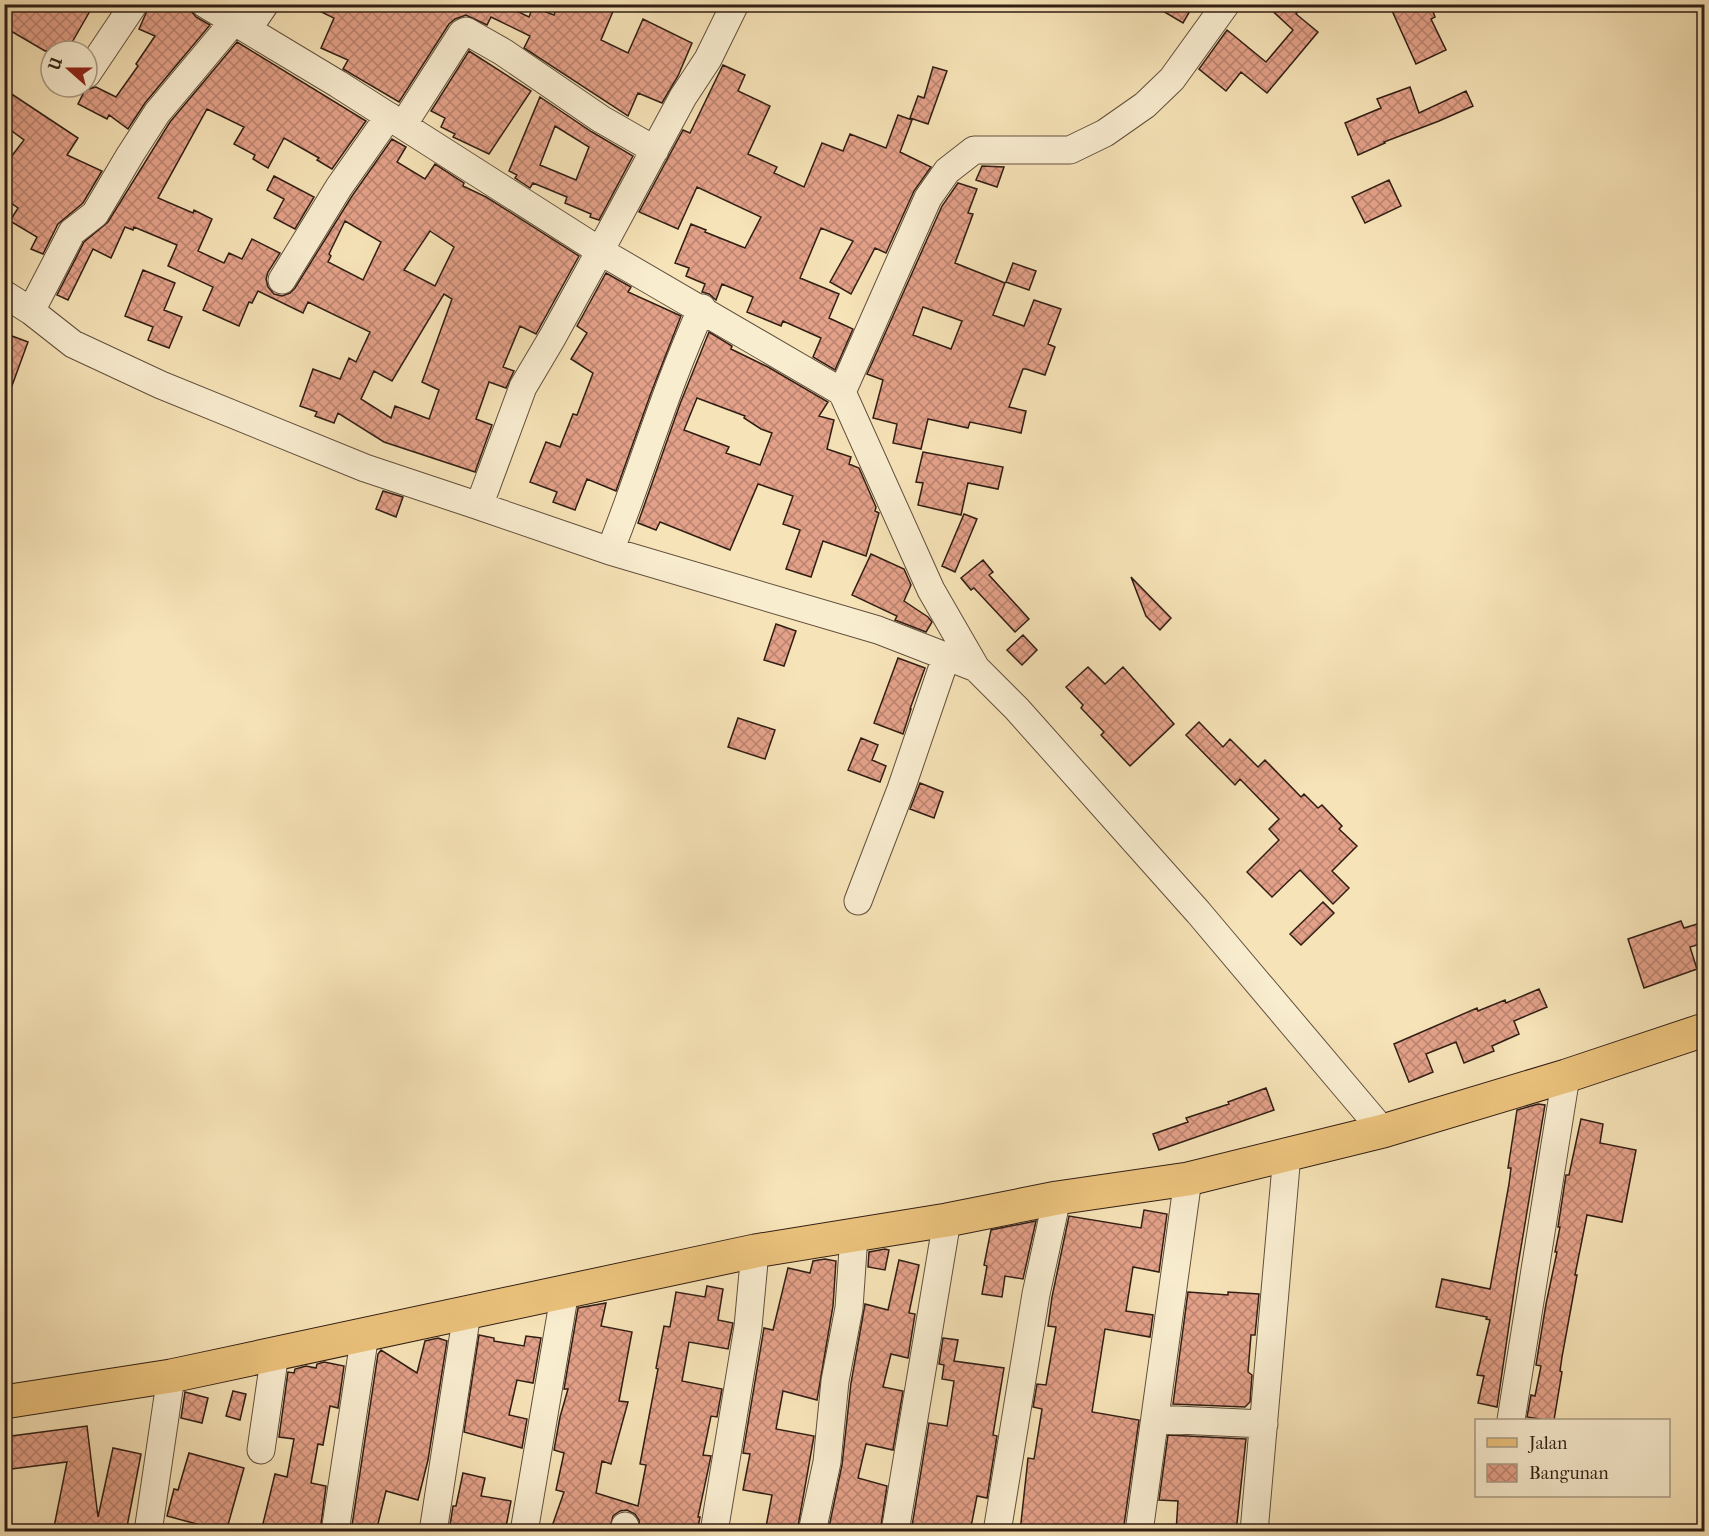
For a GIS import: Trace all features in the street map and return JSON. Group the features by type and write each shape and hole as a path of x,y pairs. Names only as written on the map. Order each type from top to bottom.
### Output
{"main road":[{"path":"4,1402 171,1376 755,1251 947,1220 1057,1198 1188,1179 1383,1131 1566,1076 1704,1030"}],"street":[{"path":"99,56 134,4"},
{"path":"205,4 396,121 600,251 702,308 842,392 931,590 976,668 1017,709 1198,912 1383,1131"},
{"path":"31,311 72,232 95,214 157,113 241,25 265,4"},
{"path":"479,506 523,387 683,97 708,59 735,4"},
{"path":"842,392 928,198 947,171 974,150 1070,150 1105,133 1145,105 1172,79 1226,4"},
{"path":"282,280 339,187 396,121 462,33 466,32 503,52 602,119 655,150"},
{"path":"4,294 31,311 73,344 161,385 365,468 610,551 878,630 976,668"},
{"path":"610,551 632,495 679,358 702,308"},
{"path":"858,901 901,789 946,657"},
{"path":"1511,1419 1566,1076"},
{"path":"1254,1532 1287,1154"},
{"path":"1139,1532 1188,1179"},
{"path":"997,1532 1036,1294 1057,1198"},
{"path":"896,1532 947,1220"},
{"path":"812,1532 827,1462 835,1381 849,1308 854,1235"},
{"path":"714,1532 748,1327 755,1251"},
{"path":"524,1532 565,1291"},
{"path":"433,1532 467,1313"},
{"path":"335,1532 365,1334"},
{"path":"261,1450 275,1353"},
{"path":"148,1532 171,1376"},
{"path":"1155,1419 1264,1424"}],"building":[{"path":"4,4 94,4 74,39 39,39 39,47 4,27"},
{"path":"150,4 189,4 196,17 210,25 145,103 128,129 109,115 107,119 78,104 80,99 99,99 99,88 116,97 138,66 136,64 155,36 139,29"},
{"path":"305,4 502,4 529,17 533,7 554,15 558,4 603,4 614,9 601,40 628,53 643,19 692,43 678,76 662,103 638,93 628,116 524,48 530,36 491,17 487,25 466,15 449,24 399,102 343,69 348,60 321,48 334,18"},
{"path":"1151,4 1194,4 1183,23"},
{"path":"1265,4 1304,4 1296,14 1318,32 1267,93 1241,72 1226,91 1199,69 1227,30 1266,62 1293,30"},
{"path":"1389,4 1430,4 1435,17 1431,19 1446,50 1416,64"},
{"path":"237,42 366,121 332,169 317,160 319,158 284,138 268,168 253,159 255,155 234,144 244,127 207,109 158,198 193,213 194,210 212,219 198,251 224,263 229,253 242,259 252,239 280,253 266,279 268,287 274,294 282,296 295,288 352,196 392,139 406,147 397,162 425,179 435,164 464,183 463,186 486,197 579,256 536,334 520,326 503,367 514,371 506,388 489,382 476,419 492,425 475,472 384,442 338,413 334,423 315,416 317,412 300,406 313,369 340,379 349,358 356,362 370,332 308,302 303,313 258,291 252,303 249,302 239,326 203,310 213,287 168,266 177,245 134,227 133,230 125,227 111,258 93,249 68,300 57,295 84,242 108,222 170,122","holes":["345,221 381,242 363,280 328,262 331,256 329,254","430,231 454,247 435,286 404,270","444,294 452,299 422,382 439,390 429,419 395,406 391,418 361,399 374,371 392,381"]},
{"path":"469,51 531,91 489,154 453,137 455,134 441,127 445,118 431,111"},
{"path":"723,65 745,75 738,91 770,106 748,154 777,167 774,173 804,187 822,143 843,151 850,134 886,148 898,115 912,120 900,152 931,167 914,191 886,253 875,248 851,294 830,282 853,241 821,228 800,278 839,294 829,318 853,329 835,370 813,357 821,338 783,321 781,326 747,312 753,297 722,284 716,300 702,292 705,284 686,276 689,268 675,263 691,224 745,248 761,217 697,187 678,229 639,212 683,130 690,133"},
{"path":"933,67 947,71 928,124 910,118 918,96 924,98"},
{"path":"1410,87 1419,113 1466,91 1473,106 1358,155 1345,123 1381,108 1377,99"},
{"path":"4,89 78,138 67,155 102,171 83,203 58,224 43,254 31,249 37,237 10,221 18,208 4,198 4,166 24,140 5,126 10,118 4,114"},
{"path":"540,97 633,156 599,220 565,203 567,197 533,183 530,188 515,178 517,175 509,171","holes":["555,126 589,147 576,180 540,165"]},
{"path":"982,166 1004,167 997,187 976,180"},
{"path":"274,176 314,197 295,229 274,218 284,199 267,190"},
{"path":"1389,180 1401,206 1365,223 1352,197"},
{"path":"958,183 977,189 968,213 973,214 955,263 1005,283 993,315 1024,326 1034,300 1061,309 1048,344 1055,347 1045,375 1023,369 1009,407 1026,411 1021,433 970,422 968,428 928,419 921,449 893,443 897,424 873,418 883,380 867,374 942,206","holes":["923,307 962,321 951,349 913,335"]},
{"path":"1013,263 1036,271 1029,290 1006,282"},
{"path":"143,270 175,283 164,310 182,317 169,348 148,340 153,327 125,316"},
{"path":"606,273 631,287 628,292 681,316 616,491 587,479 575,510 553,502 557,492 530,482 546,442 560,447 573,414 577,415 593,373 571,359 587,333 577,326"},
{"path":"709,332 732,346 731,349 768,367 828,402 819,416 834,420 827,449 851,457 849,464 859,468 876,507 875,511 879,513 866,556 823,541 811,577 786,569 800,530 783,524 793,496 758,484 730,550 660,522 656,530 638,523 680,404","holes":["697,398 745,416 744,418 761,429 772,433 760,465 726,453 729,447 684,430"]},
{"path":"4,333 28,342 6,402 4,402"},
{"path":"923,452 1003,467 998,489 968,483 961,515 918,505 923,483 916,482"},
{"path":"383,491 403,497 396,517 376,509"},
{"path":"964,514 977,519 955,572 942,566"},
{"path":"871,554 904,569 911,585 904,601 932,622 926,632 895,620 897,616 852,595"},
{"path":"983,560 993,572 989,575 1029,619 1015,632 974,588 971,590 961,578"},
{"path":"1131,577 1171,618 1160,630 1146,616"},
{"path":"776,624 796,631 784,666 764,660"},
{"path":"1023,635 1037,650 1022,665 1007,650"},
{"path":"898,658 925,668 903,734 874,723"},
{"path":"1088,667 1105,684 1123,667 1174,724 1130,766 1101,735 1104,732 1081,708 1083,705 1066,687"},
{"path":"738,718 775,730 765,759 728,747"},
{"path":"1199,722 1223,747 1230,739 1258,767 1265,760 1301,797 1304,794 1318,808 1322,805 1342,826 1339,829 1357,846 1332,871 1349,888 1333,904 1300,870 1272,897 1247,872 1279,840 1269,829 1279,819 1240,779 1235,785 1186,735"},
{"path":"861,738 878,745 872,760 886,766 880,782 848,770"},
{"path":"920,783 943,792 934,818 910,809"},
{"path":"1323,902 1334,913 1301,945 1290,934"},
{"path":"1681,921 1684,928 1704,922 1704,943 1690,947 1697,969 1644,988 1628,939"},
{"path":"1539,989 1547,1007 1514,1021 1519,1034 1492,1046 1494,1051 1464,1063 1456,1042 1426,1054 1433,1072 1409,1082 1394,1044 1477,1008 1478,1011 1505,1000 1506,1003"},
{"path":"1266,1088 1274,1110 1159,1150 1153,1134 1188,1122 1186,1118 1229,1104 1228,1102"},
{"path":"1538,1104 1545,1105 1497,1407 1478,1403 1484,1376 1477,1375 1490,1320 1486,1319 1487,1317 1436,1307 1442,1279 1490,1289 1509,1184 1511,1168 1508,1168 1517,1110"},
{"path":"1581,1119 1603,1124 1600,1143 1636,1150 1622,1222 1587,1215 1575,1275 1577,1275 1562,1357 1560,1371 1562,1372 1554,1419 1539,1419 1527,1417 1531,1395 1535,1396 1541,1366 1536,1365 1557,1252 1555,1252 1566,1175 1569,1175"},
{"path":"1144,1210 1167,1214 1159,1272 1133,1267 1126,1311 1153,1315 1150,1337 1105,1329 1092,1412 1139,1420 1123,1532 1020,1532 1028,1458 1034,1459 1042,1409 1033,1407 1037,1384 1046,1385 1056,1327 1048,1326 1069,1216 1141,1228"},
{"path":"1036,1221 1023,1279 1005,1276 1002,1297 982,1294 987,1266 984,1265 991,1230"},
{"path":"889,1250 885,1270 868,1267 869,1252"},
{"path":"825,1259 836,1261 833,1306 817,1400 783,1391 776,1429 814,1436 797,1532 765,1532 772,1495 743,1490 750,1454 743,1453 764,1328 773,1330 788,1268 810,1273 813,1261"},
{"path":"899,1260 919,1265 909,1313 915,1314 908,1358 891,1354 883,1387 903,1391 893,1450 866,1444 858,1478 887,1486 880,1532 828,1532 842,1465 851,1383 865,1304 888,1310"},
{"path":"707,1286 723,1289 718,1320 733,1323 728,1349 689,1342 682,1381 722,1389 717,1417 711,1416 703,1455 711,1456 697,1532 640,1532 639,1520 635,1514 627,1510 620,1511 613,1516 609,1532 550,1532 564,1492 556,1490 564,1453 554,1450 568,1389 564,1389 578,1308 606,1303 601,1326 632,1332 619,1401 628,1402 611,1464 602,1461 596,1493 638,1506 646,1465 640,1464 664,1326 670,1327 676,1292 705,1297"},
{"path":"1188,1292 1228,1295 1228,1292 1259,1294 1255,1335 1251,1335 1248,1372 1252,1375 1250,1402 1245,1407 1173,1404"},
{"path":"479,1335 494,1338 494,1341 524,1346 526,1336 541,1338 533,1383 517,1380 509,1415 527,1419 522,1448 464,1432"},
{"path":"438,1338 447,1341 428,1460 418,1500 386,1491 376,1532 351,1532 378,1354 381,1350 417,1373 425,1341"},
{"path":"943,1338 958,1340 954,1361 1004,1368 993,1435 997,1436 987,1498 977,1496 970,1532 911,1532 929,1423 947,1426 954,1381 942,1379 944,1365 939,1364"},
{"path":"324,1362 344,1366 338,1408 330,1406 323,1445 318,1444 311,1483 326,1486 320,1532 261,1532 275,1474 287,1477 294,1439 279,1437 288,1372 294,1373 295,1369 306,1366 316,1368 317,1364"},
{"path":"233,1391 246,1394 240,1420 226,1416"},
{"path":"185,1392 208,1398 202,1423 181,1418"},
{"path":"87,1426 98,1517 113,1448 141,1454 126,1532 105,1532 88,1528 87,1532 53,1532 67,1462 4,1470 4,1437"},
{"path":"1168,1435 1246,1439 1236,1532 1176,1532 1178,1501 1159,1500"},
{"path":"189,1453 244,1468 226,1532 167,1516 174,1489 178,1490"},
{"path":"463,1473 485,1478 481,1496 511,1501 505,1532 449,1532 453,1506 456,1506"}]}
